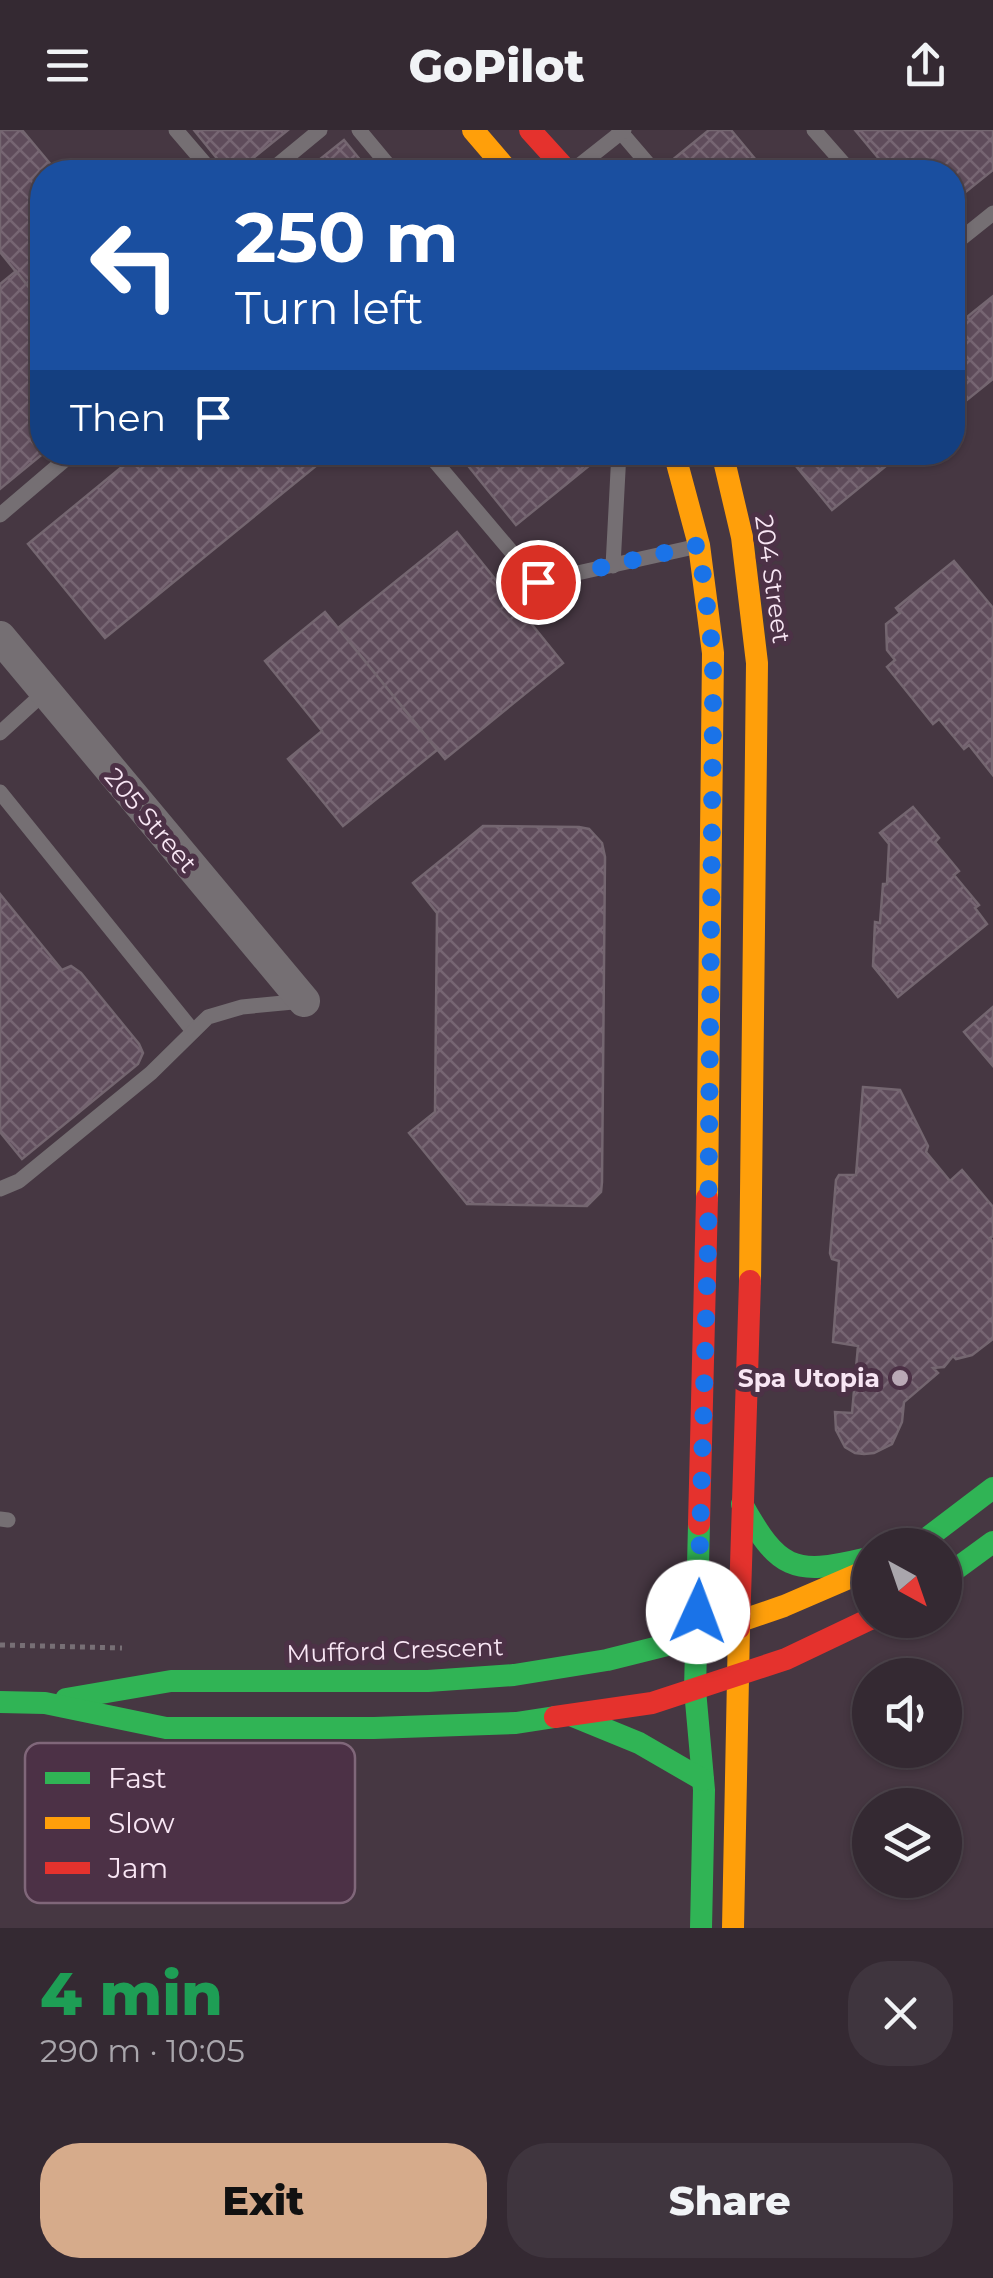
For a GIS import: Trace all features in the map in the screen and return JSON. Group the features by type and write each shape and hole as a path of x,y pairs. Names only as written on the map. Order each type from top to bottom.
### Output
{"main road":[{"path":"473,130 499,160"},
{"path":"530,130 559,160"},
{"name":"204 Street","path":"681,465 721,541 757,664 751,1247 733,1928"},
{"name":"204 Street","path":"701,1928 702,1780 696,1690 708,1245 713,654 722,465"},
{"path":"940,1528 993,1488"},
{"path":"742,1504 762,1539 786,1560 815,1570 852,1562"},
{"path":"962,1565 993,1542"},
{"name":"Mufford Crescent","path":"0,1702 45,1702 167,1680 376,1682 513,1675 628,1656 698,1637 784,1609 852,1577"},
{"name":"Mufford Crescent","path":"45,1702 166,1728 516,1724 652,1702 696,1690 786,1659 852,1628"},
{"path":"571,1716 640,1743 702,1780"}],"street":[{"name":"205 Street","path":"0,637 304,1001"}],"lane":[{"path":"176,130 202,160"},
{"path":"284,160 320,130"},
{"path":"359,130 384,160"},
{"path":"814,130 840,160"},
{"path":"585,160 621,131 645,160"},
{"path":"965,236 993,213"},
{"path":"0,515 59,465"},
{"path":"438,465 538,582 721,541"},
{"path":"613,566 618,465"},
{"path":"0,733 45,692"},
{"path":"0,792 193,1031"},
{"path":"0,1189 19,1181 151,1073 208,1016 304,1001"}],"building":[{"path":"0,130 22,130 47,160 30,160 30,289 0,252"},
{"path":"194,130 288,130 251,160 218,160"},
{"path":"709,130 731,130 756,160 672,160"},
{"path":"855,130 993,130 993,170 965,193 965,160 880,160"},
{"path":"344,140 360,160 319,160"},
{"path":"16,271 30,289 30,464 0,489 0,284"},
{"path":"993,296 993,379 965,402 965,319"},
{"path":"124,465 317,465 105,638 28,544"},
{"path":"468,465 590,465 516,525"},
{"path":"795,465 887,465 832,510"},
{"path":"457,532 563,663 445,759 338,628"},
{"path":"954,561 993,608 992,774 969,745 964,749 939,719 933,724 887,667 895,660 887,650 886,624 900,613 896,608"},
{"path":"325,612 437,750 343,826 288,759 322,731 265,661"},
{"path":"913,807 939,838 935,842 959,871 954,875 979,905 975,908 987,924 898,997 873,966 875,922 880,923 883,884 887,884 889,844 880,833"},
{"path":"483,826 579,827 589,829 602,843 602,1182 601,1192 587,1206 467,1204 409,1133 435,1112 437,913 413,883"},
{"path":"0,894 62,970 71,966 81,973 143,1053 138,1064 22,1159 0,1132"},
{"path":"993,1007 993,1066 964,1032"},
{"path":"863,1087 900,1090 928,1146 926,1152 950,1181 962,1170 993,1207 993,1339 972,1355 956,1359 953,1356 944,1367 933,1368 938,1373 904,1402 902,1422 892,1444 864,1454 845,1447 836,1430 835,1412 852,1413 858,1346 833,1342 839,1261 832,1259 830,1253 836,1180 839,1175 856,1175"}],"traffic: fast":[{"path":"940,1528 993,1488"},
{"path":"742,1504 766,1542 790,1562 820,1567 852,1562"},
{"path":"699,1524 695,1690 704,1790 701,1928"},
{"path":"962,1565 993,1542"},
{"path":"66,1699 171,1681 428,1681 514,1675 607,1660 679,1642"},
{"path":"0,1702 45,1703 166,1728 374,1728 516,1723 555,1717"},
{"path":"573,1716 639,1743 703,1780"}],"traffic: slow":[{"path":"473,130 499,160"},
{"path":"677,465 699,545 713,653 707,1198"},
{"path":"725,465 742,537 757,663 750,1281"},
{"path":"679,1642 784,1606 852,1577"},
{"path":"733,1928 739,1628"}],"traffic: jam":[{"path":"530,130 557,160"},
{"path":"699,1524 707,1198"},
{"path":"739,1628 750,1281"},
{"path":"555,1717 652,1703 786,1659 852,1628"}],"place":[{"name":"Spa Utopia","path":"900,1378"}],"route":[{"path":"538,582 699,545 713,654 713,711 708,1245 698,1612"}]}
